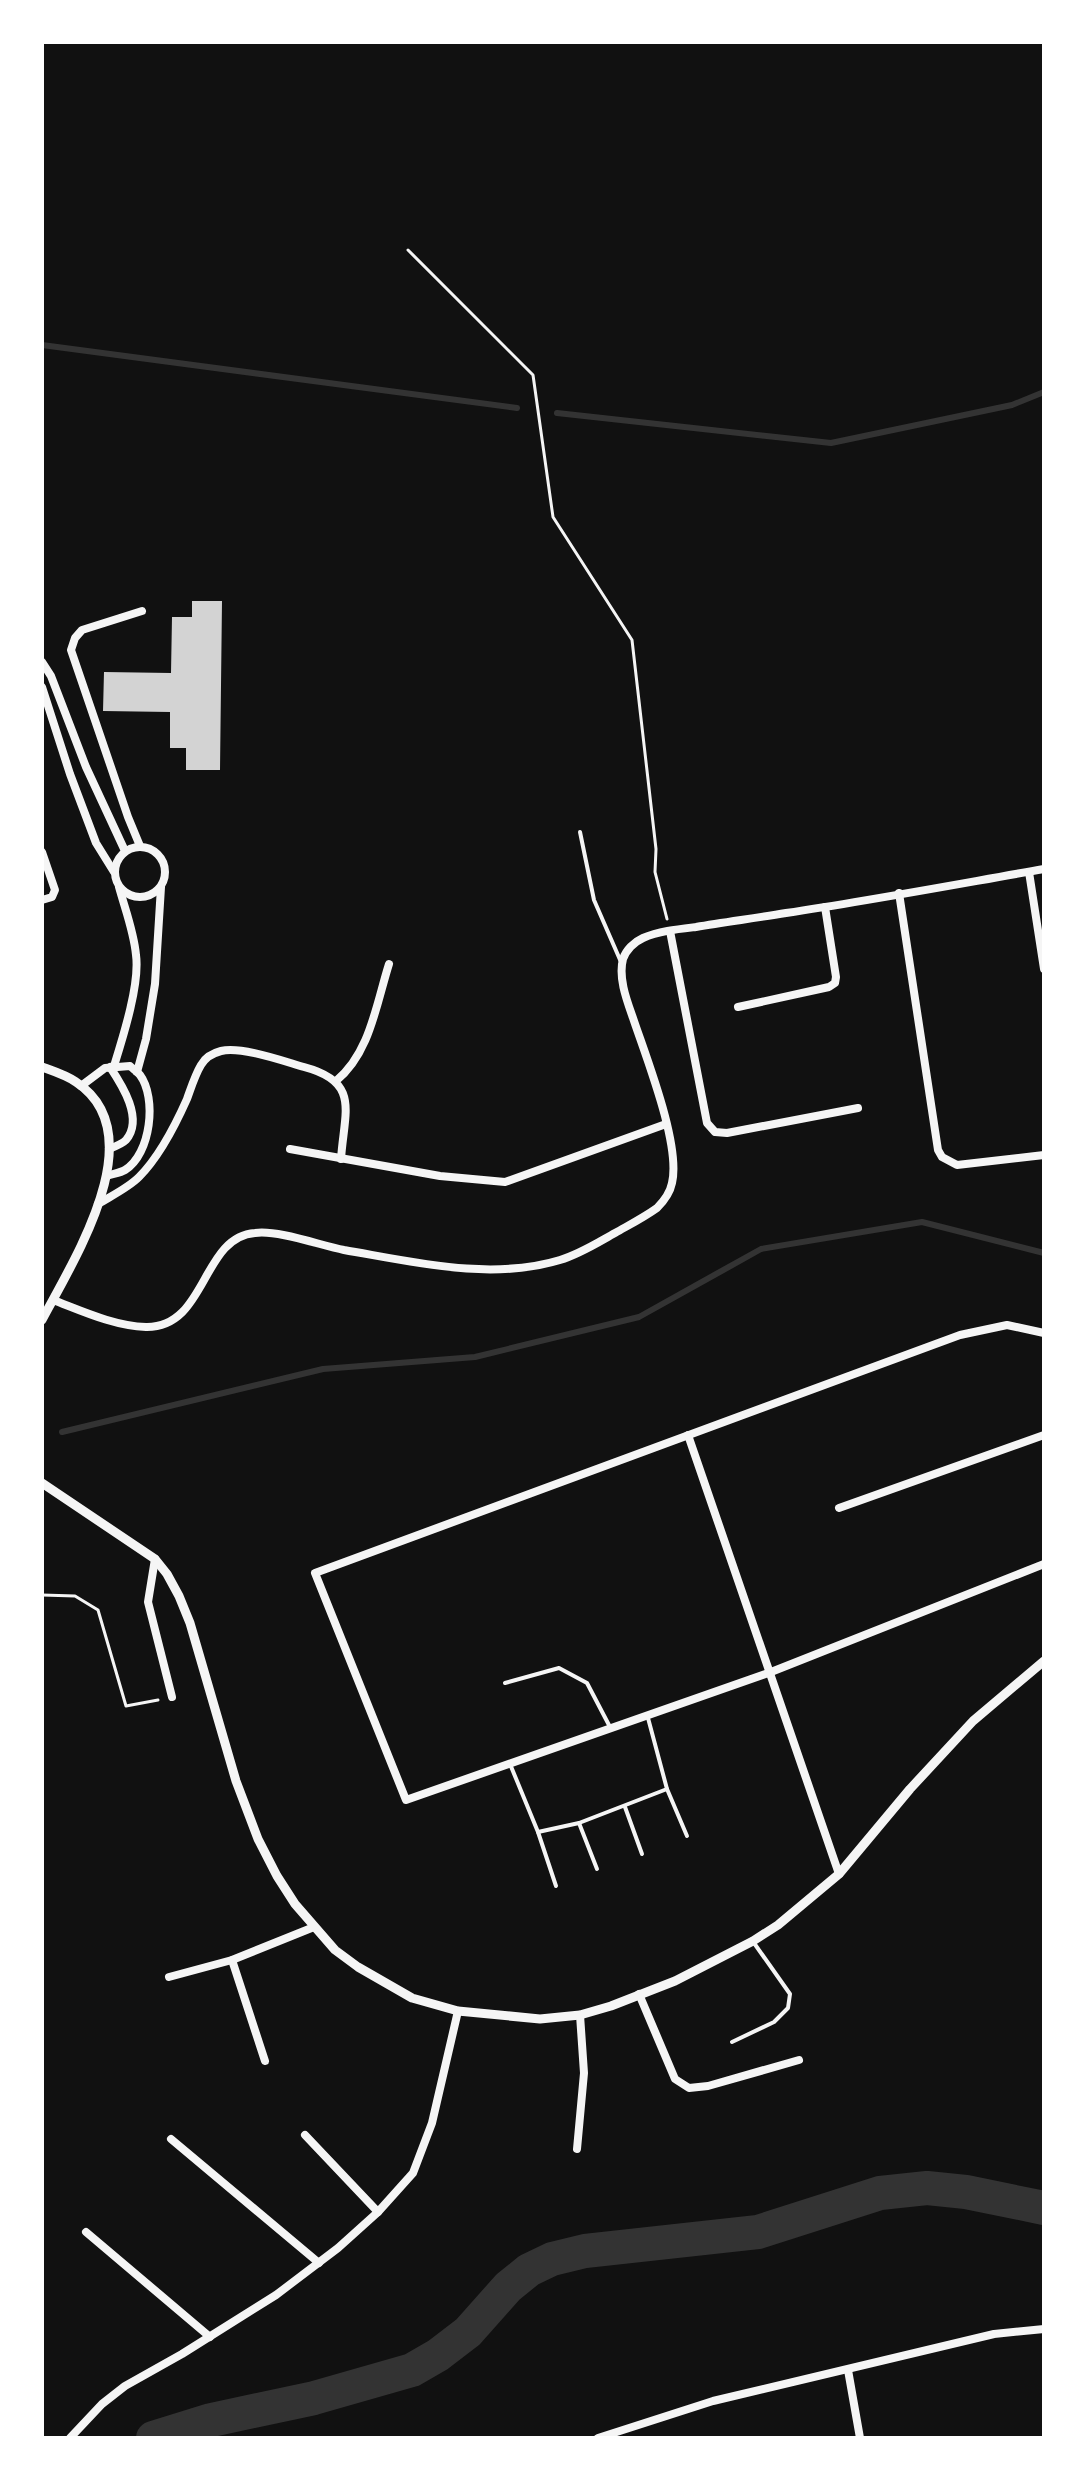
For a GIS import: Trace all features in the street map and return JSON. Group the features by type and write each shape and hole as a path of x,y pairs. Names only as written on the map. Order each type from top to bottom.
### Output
{"street":[{"path":"140,846 71,650 82,630 142,611"},
{"path":"42,662 51,676 86,767 125,851"},
{"path":"42,687 96,843 114,872 136,952 137,966 124,1035 112,1066 132,1116 131,1130 125,1142 109,1149"},
{"path":"70,774 86,767"},
{"path":"114,872 119,857 125,851 140,846 161,857 166,872 161,887 155,984 137,1072"},
{"path":"42,852 55,890 52,897 42,900"},
{"path":"53,1300 100,1318 148,1327 171,1320 187,1308 228,1245 240,1236 258,1232 342,1249 475,1269 516,1268 579,1253 649,1214 664,1201 673,1176 666,1124 654,1078 626,999 622,964 624,955 635,942 670,931 1044,869"},
{"path":"1029,872 1044,969"},
{"path":"119,887 140,898 155,893 161,887"},
{"path":"899,893 938,1150 942,1157 957,1165 1044,1155"},
{"path":"738,1007 829,987 835,983 825,907"},
{"path":"670,931 707,1123 715,1132 727,1133 858,1108"},
{"path":"336,1081 350,1070 362,1052 389,964"},
{"path":"98,1204 138,1178 161,1147 201,1065 214,1054 230,1050 319,1071 336,1081 344,1096 341,1159"},
{"path":"81,1086 112,1066 130,1066 141,1076 150,1107 150,1123 143,1147 126,1170 107,1176"},
{"path":"42,1067 77,1082 99,1105 107,1127 109,1149 107,1176 92,1222 42,1320"},
{"path":"290,1149 440,1176 505,1182 666,1124"},
{"path":"1044,1333 1007,1325 960,1335 315,1573 406,1800 771,1672 1044,1564"},
{"path":"688,1435 839,1874"},
{"path":"839,1508 1044,1435"},
{"path":"42,1483 155,1559 167,1574 190,1623 236,1781 258,1839 277,1876 314,1927 335,1950 383,1983 412,1998 458,2011 540,2019 580,2015 675,1981 753,1941 778,1925 839,1874 910,1789 973,1721 1044,1661"},
{"path":"155,1559 148,1602 172,1697"},
{"path":"169,1977 232,1960 314,1927"},
{"path":"232,1960 265,2061"},
{"path":"639,1994 675,2079 689,2088 708,2086 799,2060"},
{"path":"70,2438 102,2404 125,2386 276,2295 378,2212 413,2173 432,2123 458,2011"},
{"path":"577,2149 584,2073 580,2015"},
{"path":"305,2135 378,2212"},
{"path":"171,2139 319,2263"},
{"path":"86,2232 210,2337"},
{"path":"598,2438 713,2401 994,2334 1044,2329"},
{"path":"848,2370 860,2438"}],"lane":[{"path":"580,832 594,900 622,964"},
{"path":"505,1683 559,1668 587,1683 611,1728"},
{"path":"648,1715 667,1789 687,1836"},
{"path":"510,1764 522,1787 556,1886"},
{"path":"538,1832 579,1823 667,1789"},
{"path":"625,1807 642,1854"},
{"path":"579,1823 597,1869"},
{"path":"732,2042 774,2022 788,2008 790,1994 753,1941"}],"path":[{"path":"408,250 533,375 553,517 632,640 656,849 655,872 670,931"},
{"path":"42,1595 75,1596 98,1610 126,1706 172,1697"}],"building":[{"path":"192,601 222,601 220,770 186,770 186,748 170,748 170,712 103,711 104,672 171,673 172,617 192,617"}],"waterway":[{"path":"42,345 517,408"},
{"path":"557,413 831,443 1012,405 1044,392"},
{"path":"62,1432 323,1369 475,1357 639,1317 761,1249 922,1222 1044,1253"},
{"path":"153,2438 211,2420 314,2398 412,2370 468,2332 508,2287 529,2270 552,2259 585,2251 758,2232 880,2193 927,2188 966,2192 1044,2208"}]}
